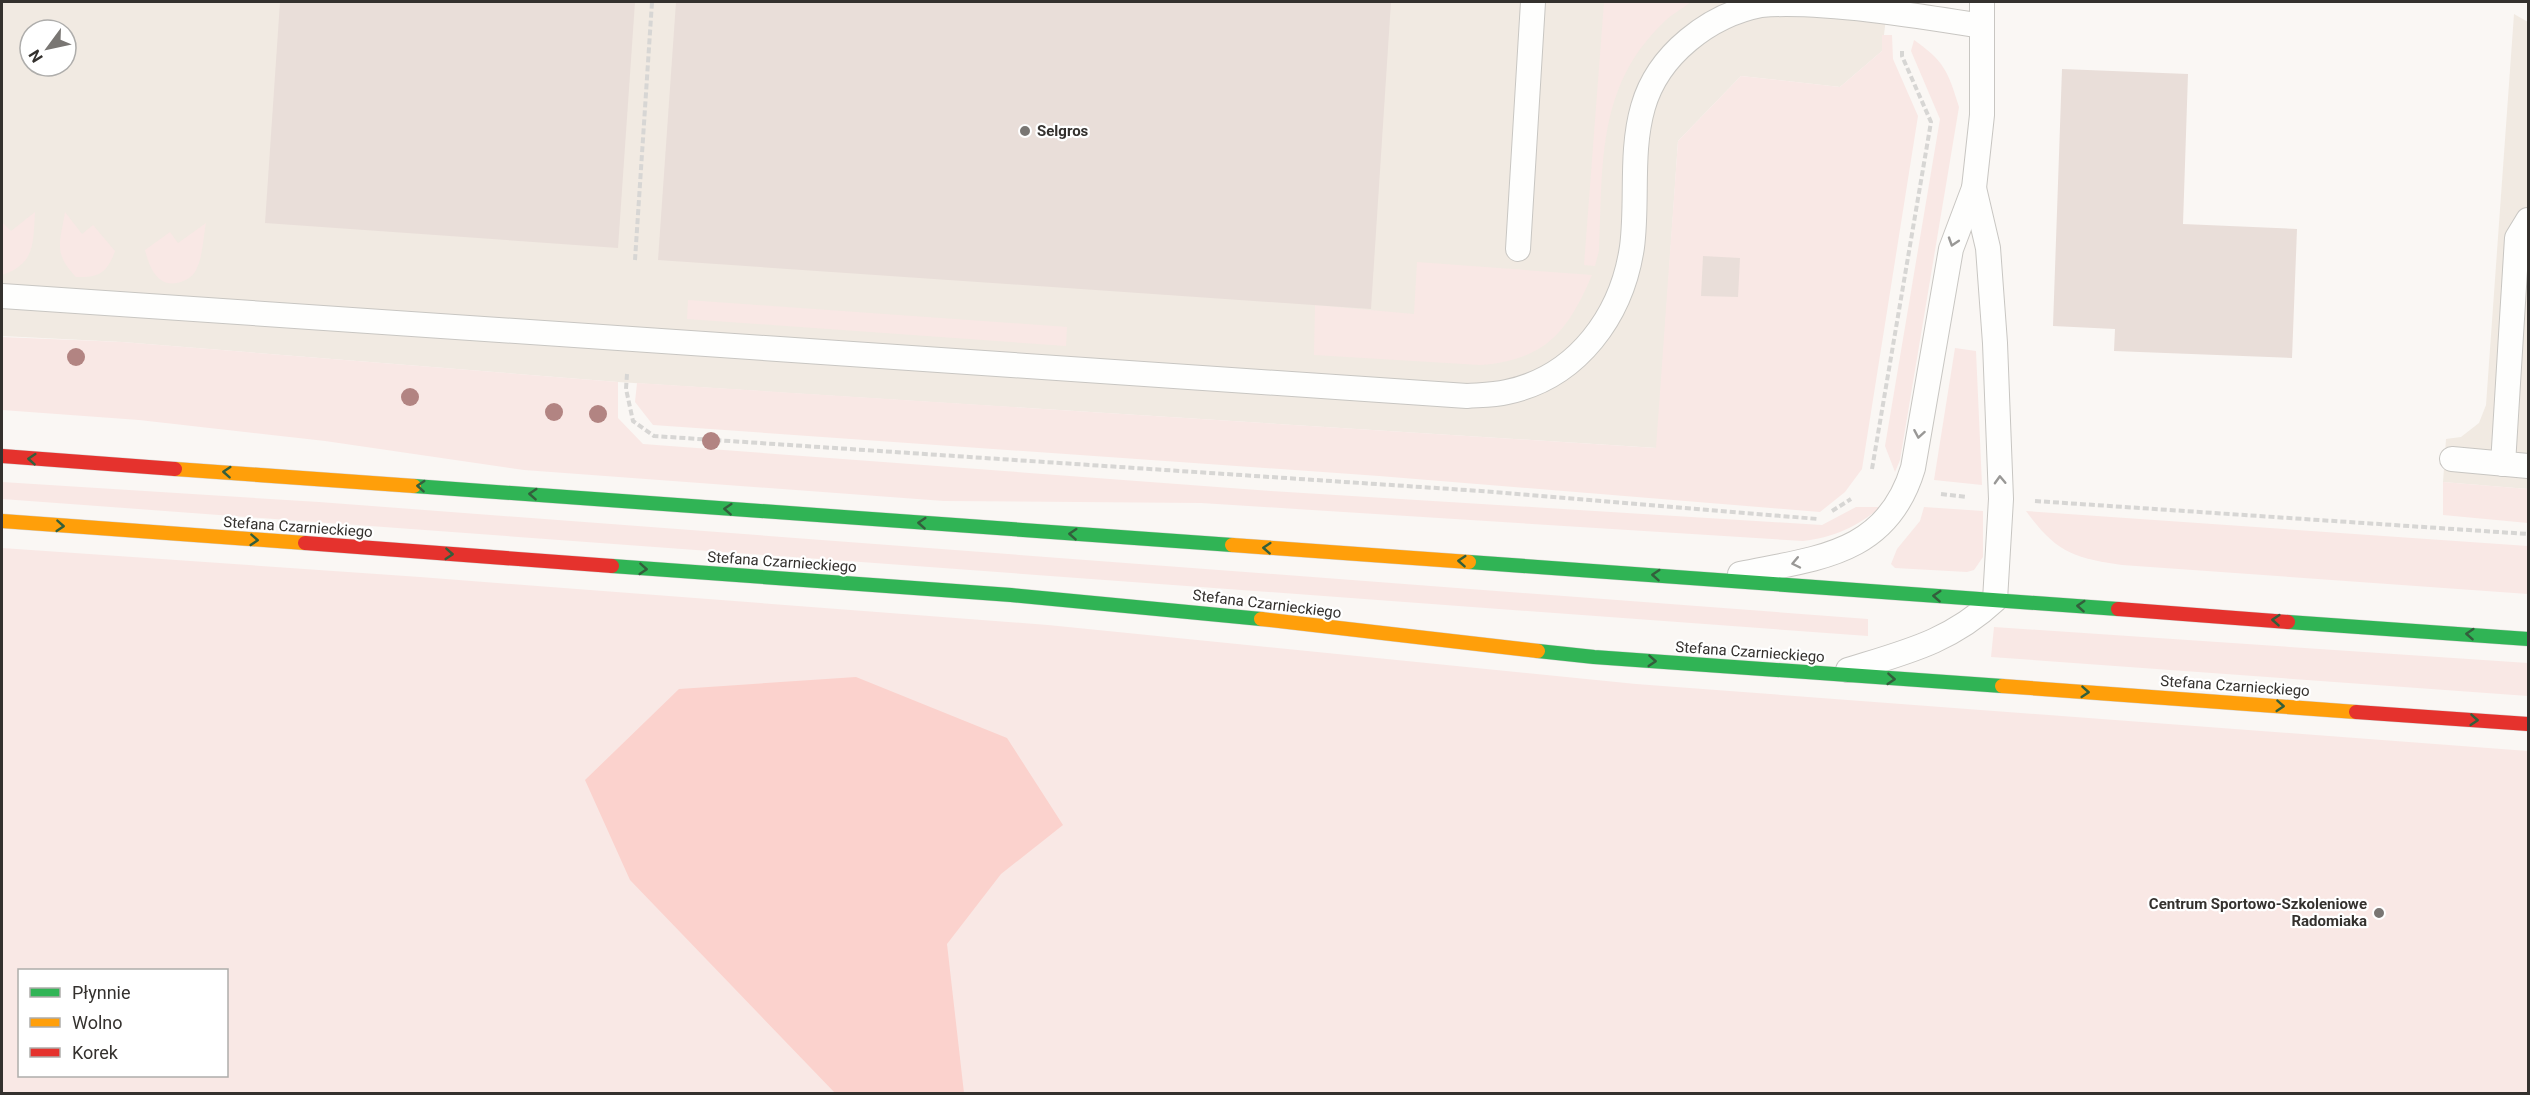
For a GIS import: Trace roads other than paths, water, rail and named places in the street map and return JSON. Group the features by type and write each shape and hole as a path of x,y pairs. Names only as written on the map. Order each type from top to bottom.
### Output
{"main road":[{"path":"2,456 2529,639"},
{"name":"Stefana Czarnieckiego","path":"2,521 1023,596 1180,610 1594,657 2529,724"}],"lane":[{"path":"1518,249 1533,2"},
{"path":"1714,579 1813,559 1857,543 1877,529 1906,492 1913,468 1951,249 1974,188 1982,115 1982,2"},
{"path":"2,296 1467,396 1508,392 1530,385 1563,367 1580,354 1594,340 1618,299 1632,246 1636,154 1643,106 1662,68 1677,50 1714,22 1735,12 1762,4 1831,3 1982,26"},
{"path":"1833,675 1932,643 1955,632 1977,617 1995,600 2001,499 1995,343 1988,248 1974,188"},
{"path":"2503,464 2517,238 2529,220"},
{"path":"2452,459 2529,466"}],"place":[{"name":"Selgros","path":"1025,131"},
{"name":"Centrum Sportowo-Szkoleniowe Radomiaka","path":"2379,913"}]}
